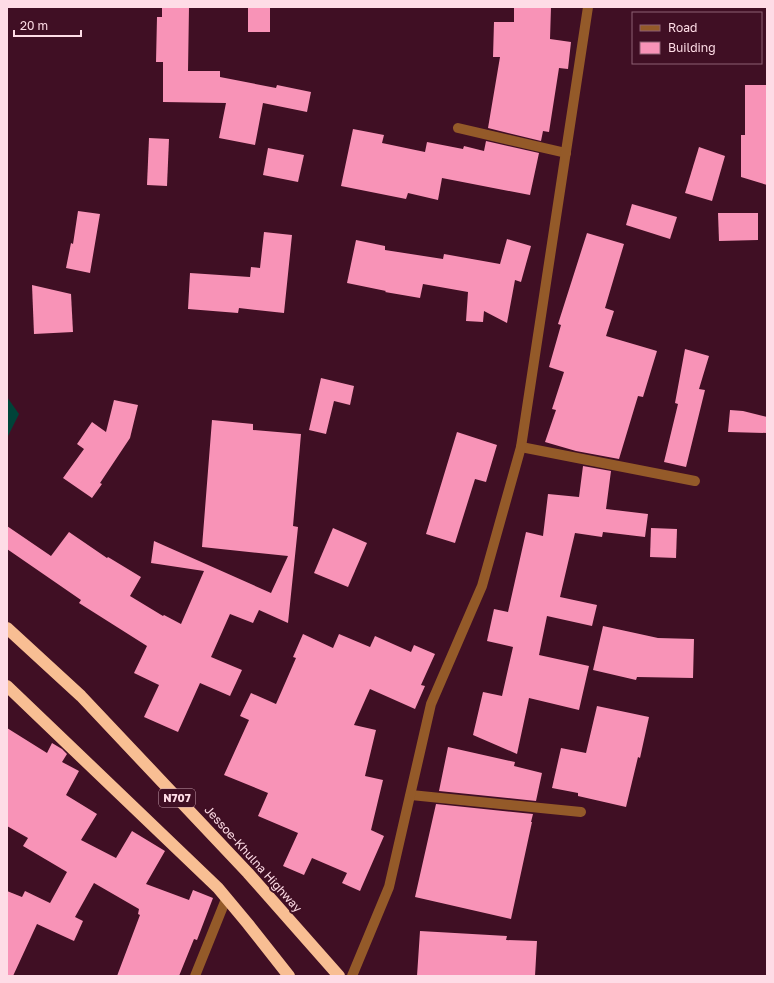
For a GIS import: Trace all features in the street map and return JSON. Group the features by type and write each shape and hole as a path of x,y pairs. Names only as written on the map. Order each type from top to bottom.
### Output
{"highway":[{"name":"Jessoe-Khulna Highway","path":"7,628 81,696 248,873 339,976"},
{"name":"N707","path":"7,686 218,888 289,976"}],"street":[{"path":"352,976 389,888 432,704 482,586 521,447 588,7"},
{"path":"458,128 566,153"},
{"path":"521,447 695,481"},
{"path":"410,795 581,812"},
{"path":"195,976 226,899"}],"shaded area":[{"path":"7,397 19,414 7,438"}],"building":[{"path":"162,7 189,7 188,71 220,71 220,77 276,88 277,85 311,92 307,112 263,103 255,145 219,138 226,103 163,102 163,62 156,62 157,17 162,17"},
{"path":"248,7 270,7 270,32 248,32"},
{"path":"514,7 551,7 550,39 571,42 568,69 559,68 549,132 543,131 541,141 488,128 500,57 493,57 494,22 514,22"},
{"path":"745,85 767,85 767,185 741,177 741,135 745,135"},
{"path":"353,129 384,135 382,143 425,152 427,142 463,149 464,146 484,151 486,141 539,153 530,195 442,178 438,200 408,193 406,199 341,186"},
{"path":"149,138 169,139 167,186 147,185"},
{"path":"699,147 725,156 712,201 685,193"},
{"path":"268,148 304,155 298,182 263,175"},
{"path":"632,204 677,217 670,239 626,225"},
{"path":"78,211 100,214 90,273 66,268 71,243 73,244"},
{"path":"718,213 758,213 758,240 719,241"},
{"path":"264,232 292,235 284,313 239,308 238,313 188,309 190,273 250,277 251,267 260,268"},
{"path":"587,233 624,244 605,308 614,311 606,336 657,351 643,397 638,396 619,459 576,451 545,442 556,410 552,409 564,372 549,367 561,325 558,324"},
{"path":"507,239 531,246 521,282 515,280 507,323 484,311 483,322 466,321 468,292 423,284 420,298 347,283 356,240 385,246 385,250 443,259 444,254 500,264"},
{"path":"32,285 71,294 73,332 34,334"},
{"path":"685,349 709,356 699,389 705,390 686,467 664,462 678,404 675,403"},
{"path":"321,378 354,386 350,405 334,401 326,434 309,430"},
{"path":"114,400 138,405 130,438 100,483 102,484 92,498 63,478 84,449 77,444 92,422 106,432"},
{"path":"730,410 743,411 767,417 767,433 728,432"},
{"path":"212,420 253,424 253,430 301,434 293,526 298,527 288,623 259,610 253,623 230,614 211,657 242,670 230,696 200,683 178,732 144,717 159,685 134,673 147,646 79,603 81,600 7,549 7,526 51,556 69,532 107,558 108,557 141,577 130,596 163,616 164,615 181,624 204,571 151,563 154,541 271,593 288,556 202,547"},
{"path":"457,432 497,445 486,482 475,479 455,543 426,534"},
{"path":"583,466 611,471 606,509 648,514 645,537 603,532 602,537 575,533 560,597 597,605 592,626 547,616 539,655 589,666 579,710 529,698 517,754 473,735 483,692 502,696 513,647 487,641 494,609 508,612 526,532 543,536 548,494 579,497"},
{"path":"333,528 367,543 348,587 314,573"},
{"path":"651,528 677,529 676,558 650,557"},
{"path":"603,626 658,638 694,639 693,678 637,677 636,680 593,670"},
{"path":"303,634 333,648 339,634 370,647 375,636 411,652 414,645 435,654 421,685 425,686 415,709 370,689 354,725 376,730 365,776 383,780 371,830 384,836 360,891 342,883 347,873 312,858 304,875 283,866 298,833 258,816 268,793 224,775 249,720 240,716 251,693 276,704 296,658 293,657"},
{"path":"597,706 649,717 640,758 638,757 626,807 578,796 578,793 552,788 561,748 586,753"},
{"path":"7,728 47,753 52,743 67,754 62,762 79,771 66,795 97,814 81,840 116,858 132,831 165,851 146,884 189,900 193,890 213,898 197,940 194,939 179,976 117,976 140,915 138,914 139,909 94,883 75,917 83,921 74,941 37,924 13,976 7,976 7,891 22,897 25,891 50,903 67,872 23,846 28,838 7,826"},
{"path":"448,747 515,762 514,766 542,773 536,801 439,791"},
{"path":"436,804 533,814 511,919 415,897"},
{"path":"420,931 507,936 506,940 537,941 535,976 417,976"}]}
